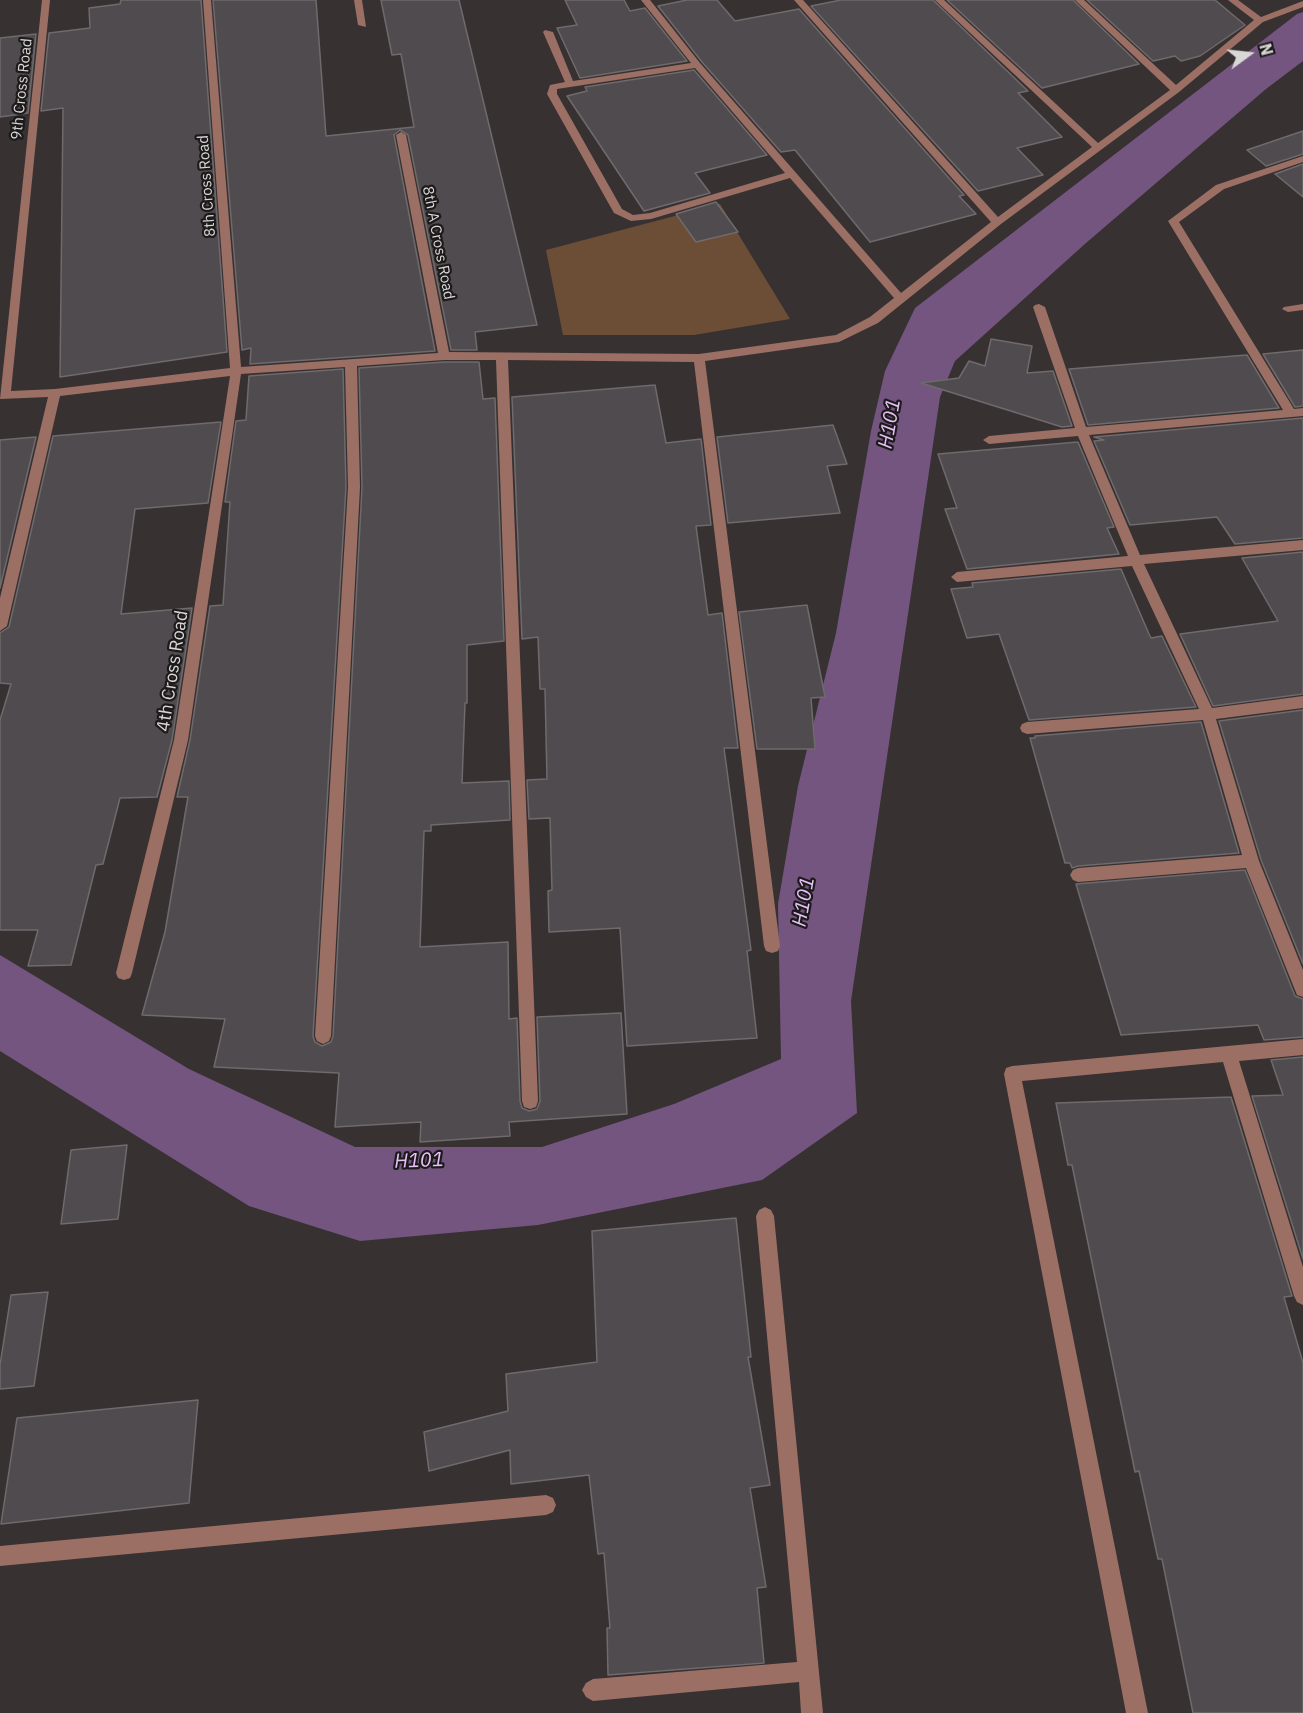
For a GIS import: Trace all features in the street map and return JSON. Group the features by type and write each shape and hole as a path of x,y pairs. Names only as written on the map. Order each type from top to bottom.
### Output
{"street":[{"name":"9th Cross Road","path":"2,395 46,0"},
{"name":"8th Cross Road","path":"207,0 236,370"},
{"path":"358,0 363,25"},
{"path":"645,0 697,65 902,298"},
{"path":"798,0 997,222"},
{"path":"939,0 1097,147"},
{"path":"1079,0 1176,90"},
{"path":"1232,0 1260,21"},
{"path":"2,395 56,393 236,370 444,356 699,358 839,338 874,320 997,222 1176,90 1260,21 1303,4"},
{"path":"548,32 570,82"},
{"path":"697,65 570,82 553,87 552,94 618,211 623,216 631,218 651,216 792,174"},
{"name":"8th A Cross Road","path":"401,135 444,356"},
{"path":"989,440 1297,413 1173,221 1220,187 1303,159"},
{"path":"1039,307 1082,432 1136,560 1208,714 1251,861 1303,990"},
{"path":"1288,309 1303,307"},
{"path":"502,356 530,1101"},
{"path":"699,358 772,946"},
{"path":"323,1035 354,487 351,363"},
{"name":"4th Cross Road","path":"124,972 181,740 236,370"},
{"path":"0,626 56,393"},
{"path":"957,577 1303,544"},
{"path":"1027,728 1208,714 1303,702"},
{"path":"1078,874 1251,861"},
{"path":"1137,1713 1012,1074 1303,1047"},
{"path":"1229,1054 1303,1296"},
{"path":"765,1216 812,1713"},
{"path":"0,1556 546,1505"},
{"path":"593,1690 808,1671"}],"shaded area":[{"path":"720,204 790,319 694,335 563,335 546,250"}],"water":[{"name":"H101","path":"1303,12 1303,61 1266,89 1086,243 955,361 940,397 851,1001 857,1113 762,1180 538,1225 360,1241 249,1206 0,1051 0,955 189,1069 355,1147 542,1147 674,1104 781,1059 778,904 798,786 836,633 871,431 885,371 915,308 1297,14"}],"building":[{"path":"121,0 201,0 227,352 60,377 63,108 41,111 49,33 90,28 89,8 120,4"},
{"path":"213,0 316,0 326,136 414,127 401,54 392,55 381,0 459,0 537,325 475,332 477,350 451,350 408,135 400,130 394,135 435,351 250,364 251,348 242,350"},
{"path":"565,0 624,0 630,11 645,8 687,61 580,78 557,28 577,25"},
{"path":"687,0 717,0 735,21 799,9 964,195 959,196 976,214 870,242 795,150 781,152 702,62 658,6"},
{"path":"841,0 933,0 1028,91 1018,93 1062,137 1017,148 1043,175 978,191 811,6"},
{"path":"947,0 1073,0 1139,64 1042,88"},
{"path":"1087,0 1215,0 1245,25 1200,56 1181,61 1175,56 1153,61"},
{"path":"36,34 28,113 0,117 0,38"},
{"path":"694,70 767,155 695,173 710,193 644,211 567,96 587,91 585,87"},
{"path":"1303,131 1303,154 1266,166 1247,150"},
{"path":"1303,164 1303,197 1275,174"},
{"path":"716,202 738,232 696,242 676,214"},
{"path":"991,339 1032,346 1027,373 1053,371 1072,426 1062,427 921,383 959,378 969,361 985,366"},
{"path":"1303,350 1303,406 1295,407 1263,354"},
{"path":"1247,355 1279,408 1088,425 1069,369"},
{"path":"479,362 483,399 495,398 504,641 467,645 467,703 465,703 462,783 509,781 510,820 431,825 431,831 424,831 420,947 508,942 509,1019 517,1018 520,1101 522,1108 529,1111 537,1109 540,1101 537,1017 621,1013 627,1114 509,1122 510,1136 420,1142 421,1122 335,1127 339,1073 214,1067 225,1019 142,1015 165,932 188,797 177,797 190,740 210,606 223,605 230,502 225,502 236,421 246,420 249,376 343,369 346,487 313,1036 315,1042 322,1046 331,1042 362,487 359,368"},
{"path":"655,385 666,443 701,439 711,525 696,526 708,615 722,613 738,748 724,748 751,950 747,951 757,1038 627,1046 620,928 549,932 548,891 552,890 550,818 529,819 527,780 547,779 545,689 540,689 538,637 522,639 512,397"},
{"path":"1303,418 1303,538 1235,544 1217,517 1130,525 1094,441 1104,440 1094,437"},
{"path":"221,422 208,503 135,509 121,614 192,608 172,740 157,797 120,798 103,864 96,865 71,965 28,966 38,930 0,930 0,720 11,684 0,683 0,633 9,627 53,436"},
{"path":"833,425 847,464 827,466 840,513 728,523 717,437"},
{"path":"36,437 0,588 0,440"},
{"path":"1078,442 1114,527 1107,528 1119,554 967,569 945,509 957,508 938,454"},
{"path":"1303,552 1303,694 1213,706 1180,634 1278,621 1242,558"},
{"path":"1121,569 1151,638 1162,636 1196,707 1029,720 999,634 967,638 951,589 973,587 972,583"},
{"path":"807,605 825,697 811,698 815,749 757,749 739,612"},
{"path":"1303,710 1303,964 1261,860 1219,721"},
{"path":"1201,722 1239,853 1072,868 1070,863 1065,863 1030,738"},
{"path":"1245,870 1295,996 1303,999 1303,1037 1264,1040 1258,1025 1121,1035 1076,884"},
{"path":"1303,1057 1303,1259 1252,1096 1283,1095 1271,1060"},
{"path":"1231,1097 1292,1296 1284,1297 1303,1363 1303,1713 1193,1713 1162,1559 1158,1559 1139,1471 1135,1472 1072,1165 1068,1165 1056,1103"},
{"path":"127,1145 118,1219 61,1224 71,1150"},
{"path":"736,1218 751,1357 748,1357 770,1485 750,1488 766,1587 757,1588 764,1663 608,1675 607,1628 610,1628 604,1553 598,1554 589,1475 511,1484 510,1450 429,1471 424,1432 508,1411 506,1374 597,1362 592,1231"},
{"path":"48,1292 34,1386 0,1389 0,1365 11,1295"},
{"path":"198,1400 189,1503 1,1524 17,1418"}]}
